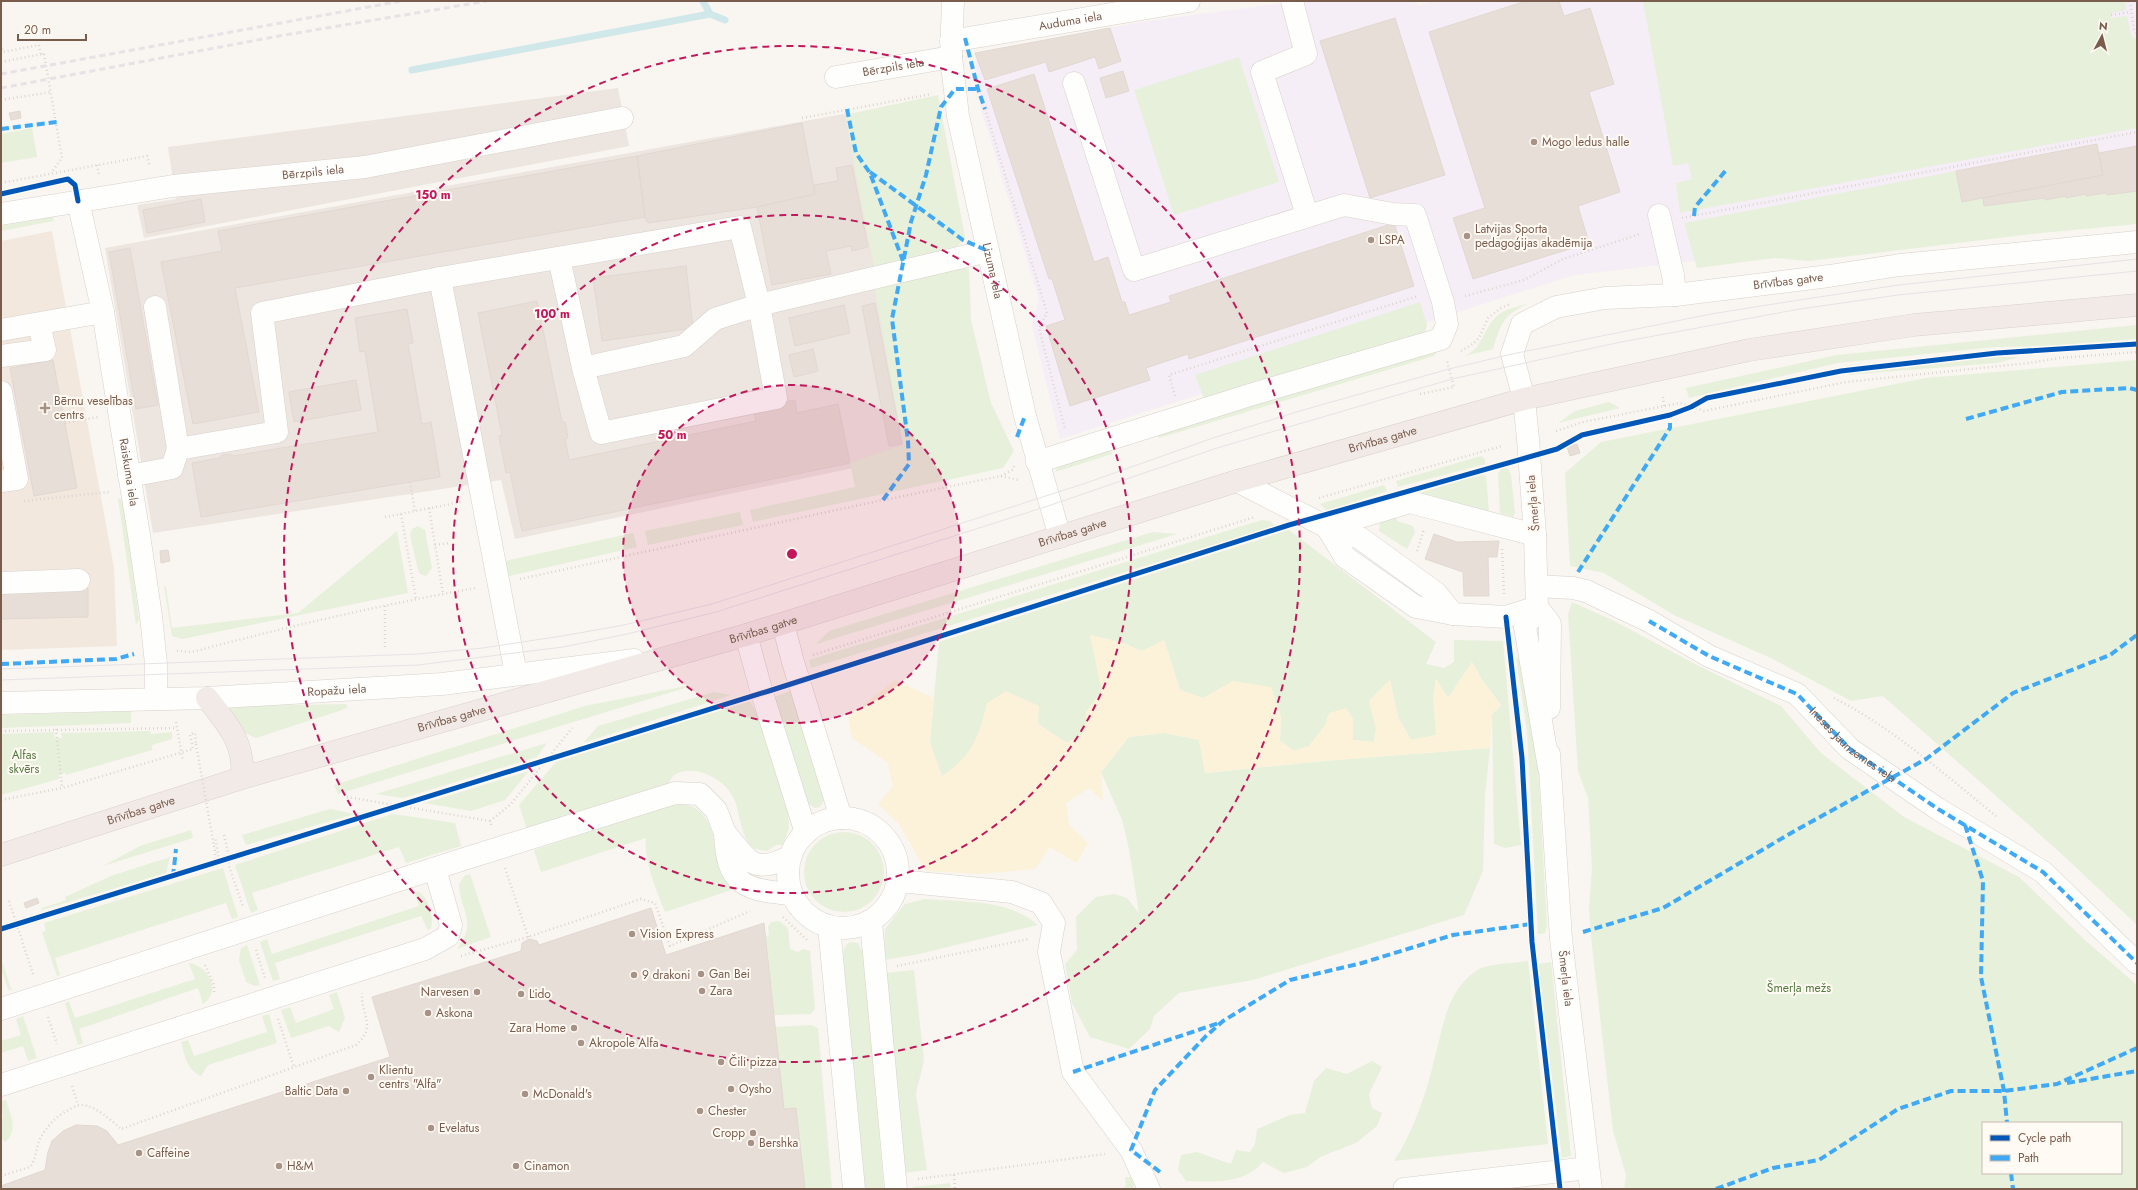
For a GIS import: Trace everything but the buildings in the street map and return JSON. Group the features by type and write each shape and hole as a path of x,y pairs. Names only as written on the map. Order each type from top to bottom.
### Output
{"highway":[{"name":"Brīvības gatve","path":"1,855 242,778 746,635 1237,481 1462,415 1524,399 1749,350 1914,325 2137,305"},
{"path":"207,698 228,725 239,744 243,763 242,778"}],"street":[{"name":"Lizuma iela","path":"953,1 951,49 958,116 1037,462 1060,537"},
{"name":"Auduma iela","path":"951,49 1189,1"},
{"path":"1292,1 1306,54 1262,72 1307,215"},
{"name":"Bērzpils iela","path":"836,77 951,49"},
{"path":"1037,462 1253,394 1441,339 1446,324 1441,296 1415,215 1393,214 1344,205 1307,215 1134,270 1074,83"},
{"name":"Bērzpils iela","path":"1,214 164,188 365,167 622,118"},
{"name":"Raiskuma iela","path":"78,201 103,312 151,616 156,664 165,699"},
{"path":"1667,221 1675,295"},
{"path":"178,449 276,432 262,313 440,278 740,227 759,305 776,398 601,433 584,368 559,258"},
{"name":"Brīvības gatve","path":"1524,399 1512,354 1522,324 1556,307 1605,298 1675,295 1829,276 1908,264 2137,242"},
{"path":"584,368 684,346 715,319 759,305 988,251"},
{"path":"440,278 500,584 516,674"},
{"path":"129,476 172,468 178,449 155,307"},
{"path":"1,330 103,312"},
{"path":"1,356 45,350 39,324"},
{"path":"1,392 9,480"},
{"name":"Šmerļa iela","path":"1524,399 1535,535 1537,597 1525,627 1549,768 1561,939 1591,1189"},
{"path":"1237,481 1327,527 1360,538 1436,593 1453,614"},
{"path":"1327,527 1410,502 1535,535"},
{"path":"1327,527 1345,557 1416,607 1453,614 1506,617 1537,597"},
{"path":"1,583 79,580"},
{"name":"Ineses Jaunzemes iela","path":"1537,597 1574,588 1586,591 1649,621 1709,656 1797,694 1850,749 1938,809 2043,872 2137,963"},
{"path":"783,624 793,662 841,818"},
{"path":"746,635 762,693 806,833"},
{"name":"Ropažu iela","path":"1,703 207,698 442,684 670,656"},
{"path":"1,1009 675,793 700,794 716,810 725,834 729,862 732,870 740,880 759,891 791,894"},
{"path":"841,818 860,820 878,829 891,844 898,862 899,881 890,905 871,922 850,928 829,926 808,915 791,894 786,874 789,857 793,848 806,833 822,822 841,818"},
{"path":"725,834 744,857 753,864 777,863 789,857"},
{"path":"1,1085 425,949 448,936 451,925 435,869"},
{"path":"899,881 1012,892 1041,904 1054,923 1049,952 1073,1072 1131,1150 1149,1189"},
{"path":"871,922 896,1185"},
{"path":"829,926 854,1189"},
{"path":"1404,1189 1588,1168"}],"path":[{"path":"2130,1 2134,30 2137,33"},
{"path":"2111,16 2132,12"},
{"path":"1,45 3,52 39,45 41,54 44,54 62,158 50,173"},
{"path":"1,62 41,54"},
{"path":"802,118 955,89"},
{"path":"1,100 51,92"},
{"path":"985,109 1047,313 1039,328 1071,452"},
{"path":"1168,398 1175,396 1169,375 1441,296 1524,280 1563,259 1667,221 2137,132"},
{"path":"1,183 147,156 164,188"},
{"path":"1420,394 1454,387 1441,339"},
{"path":"1556,431 1583,422 1680,403 1704,411 1846,382 2059,358 2137,352"},
{"path":"1663,397 1664,406"},
{"path":"1684,410 1702,401"},
{"path":"65,423 99,417"},
{"path":"808,656 1288,507 1502,446"},
{"path":"171,651 192,652 385,604 500,584 877,501 1002,476 1012,470 1015,464"},
{"path":"9,480 19,502 113,492"},
{"path":"410,482 414,511"},
{"path":"385,517 482,498"},
{"path":"428,508 443,594"},
{"path":"401,514 416,599"},
{"path":"1410,574 1426,525"},
{"path":"1496,525 1502,540 1506,617"},
{"path":"435,545 449,543"},
{"path":"385,604 385,647"},
{"path":"165,699 176,728 183,760"},
{"path":"1,732 56,729 176,728"},
{"path":"490,821 511,804 572,728"},
{"path":"56,729 62,788"},
{"path":"1,800 62,788 182,753 193,749 190,734 195,733 216,860 219,859 215,837"},
{"path":"533,764 558,756"},
{"path":"384,811 413,801"},
{"path":"215,864 235,858"},
{"path":"456,958 641,899 655,903 670,946 752,910"},
{"path":"10,901 14,925 35,979"},
{"path":"782,916 810,944"},
{"path":"14,925 24,922"},
{"path":"876,969 916,963 1052,934"},
{"path":"200,962 207,969 214,985 212,1000"},
{"path":"1,1176 30,1167 33,1164 40,1139 46,1129 57,1117 78,1105 88,1107 98,1112 121,1129 356,1045 362,1040 368,1025 362,1001 362,994 365,989"},
{"path":"47,1016 59,1049"},
{"path":"70,1080 78,1105"},
{"path":"896,1185 954,1175 1131,1150"},
{"path":"954,1175 955,1189"}],"shaded area":[{"name":"Latvijas Sporta pedagoģijas akadēmija","path":"1300,1 1411,1 1420,5 1433,1 2137,1 2137,210 1574,275 1060,439 1032,325 1039,299 981,109 975,53 1147,21"},
{"path":"618,88 629,146 144,238 137,205 176,199 168,147"},
{"path":"849,113 915,455 515,539 501,480 153,533 105,248"},
{"path":"52,231 114,568 117,646 1,650 1,241"}],"green space":[{"path":"1643,1 2125,1 2126,10 2111,13 2111,18 2127,16 2131,35 2137,40 2137,128 1680,213 1676,183 1692,179 1688,163 1673,166"},
{"path":"1239,57 1279,182 1174,215 1134,90"},
{"path":"938,95 965,237 958,246 903,261 874,267 845,115"},
{"path":"32,128 37,157 1,163 1,134"},
{"path":"1956,171 1983,198 1985,206 2045,198 2046,200 2086,194 2087,196 2106,193 2107,195 2137,191 2137,224 2041,233 1809,261 1775,258 1697,268 1684,223"},
{"path":"53,217 54,221 1,231 1,226"},
{"path":"958,267 969,269 971,320 991,403 1014,451 1003,468 753,522 750,510 855,487 850,463 903,445 874,284"},
{"path":"1420,302 1427,325 1425,333 1205,401 1195,375"},
{"path":"1529,303 1520,307 1504,321 1493,349 1464,356 1475,349 1487,328 1498,315 1506,310"},
{"path":"2137,325 2137,339 2047,346 1995,347 1838,363 1689,398 1686,388 1837,355"},
{"path":"1440,347 1434,356 1159,438 1156,432"},
{"path":"1996,357 2020,357 1996,363 1846,375 1865,370"},
{"path":"2137,360 2137,925 2065,857 1883,696 1851,701 1773,659 1674,615 1604,573 1570,566 1565,473 1601,442 1926,378"},
{"path":"1609,402 1620,408 1558,423 1575,411"},
{"path":"1110,449 1112,454 1055,472 1058,465"},
{"path":"1481,456 1485,459 1485,464 1398,487 1396,481"},
{"path":"1508,468 1511,475 1515,513 1513,517 1500,513 1498,475 1500,469"},
{"path":"1482,474 1486,476 1489,512 1416,494"},
{"path":"1384,485 1387,491 1327,511 1320,504"},
{"path":"118,498 124,501 139,620 136,625"},
{"path":"740,512 743,525 648,545 645,531"},
{"path":"1396,518 1397,521 1413,526 1415,532 1407,549 1379,531 1380,522"},
{"path":"1262,520 1270,521 1275,526 811,668 809,660"},
{"path":"418,526 425,530 432,568 426,576 420,574 418,570 410,535 412,529"},
{"path":"1289,530 1436,642 1426,664 1444,668 1454,662 1454,640 1503,641 1521,845 1505,848 1494,844 1492,714 1501,705 1482,680 1472,662 1448,698 1436,679 1433,697 1437,735 1411,740 1398,717 1390,680 1369,701 1376,728 1374,742 1353,740 1353,719 1329,713 1326,724 1309,746 1294,751 1280,741 1281,716 1233,681 1203,698 1180,690 1164,640 1142,651 1121,642 1090,635 1102,691 1086,712 1086,732 1067,743 1038,724 987,703 981,727 973,745 961,761 942,777 930,743 939,642"},
{"path":"397,531 408,593 182,639 172,636 164,586 166,587 172,628 298,613"},
{"path":"1153,532 1177,534 816,644 829,631"},
{"path":"633,533 637,547 509,576 505,561"},
{"name":"Šmerļa mežs","path":"1572,602 1612,620 1701,667 1781,706 1821,753 1904,817 2019,877 2086,941 2137,985 2137,1189 1624,1189 1626,1175 1613,1131 1592,946 1589,909 1592,868 1588,798 1578,771 1568,614"},
{"path":"1516,658 1524,658 1536,729 1547,926 1545,933 1538,934 1527,730"},
{"path":"686,686 688,687 338,794 334,785 585,706"},
{"path":"790,691 825,799 820,807 815,808 808,804 774,697"},
{"path":"714,692 731,695 583,743 598,726"},
{"path":"750,701 760,720 788,810 789,828 783,845 776,845 767,851 758,850 752,847 745,836 735,801 727,788 708,775 693,771 685,771 673,776 669,783 527,829 519,805 556,762"},
{"path":"346,704 348,707 345,709 256,738 245,733 230,712 230,708 234,706"},
{"path":"131,711 131,723 1,728 1,715"},
{"name":"Alfas skvērs","path":"150,731 151,734 172,732 172,739 152,745 152,750 66,775 65,773 59,775 59,779 1,795 1,734 54,732 55,738 62,738 61,733"},
{"path":"1165,733 1199,740 1205,773 1324,761 1490,748 1485,796 1483,871 1464,915 1253,980 1179,993 1154,1016 1150,1029 1129,1049 1090,1037 1072,1003 1065,964 1077,950 1076,917 1096,897 1114,894 1127,898 1139,913 1129,849 1122,820 1101,772 1129,737"},
{"path":"547,743 537,757 403,798 376,794"},
{"path":"529,771 505,800 471,811 425,803"},
{"path":"674,804 687,805 698,810 705,817 710,827 724,873 737,890 736,892 734,889 665,912 649,865 646,838 541,872 534,850"},
{"path":"330,809 355,814 246,845 242,835"},
{"path":"393,814 455,823 461,846 406,863 399,847 252,893 258,910 251,913 235,865"},
{"path":"191,830 193,838 103,866 140,846"},
{"path":"836,832 852,832 873,843 884,864 884,880 873,901 852,912 836,912 822,906 815,901 810,894 804,880 804,864 810,850 815,843 822,838"},
{"path":"170,857 166,873 42,910 42,908 66,900 65,897 111,876"},
{"path":"223,868 238,917 232,919 226,903 55,958 60,975 57,976 42,932 46,931 44,923"},
{"path":"470,874 491,937 457,949 463,939 467,924 467,917 460,895 459,885 464,876"},
{"path":"418,891 425,898 430,908 432,923 431,928 428,930 421,916 275,963 280,979 273,981 260,942 267,939 272,954 419,906 414,892"},
{"path":"925,899 984,903 999,906 1013,910 1038,925 919,954 884,960 885,929 905,904"},
{"path":"779,921 788,928 790,949 798,952 803,949 810,951 815,1009 811,1014 774,1015 766,936 769,935 768,927 771,922"},
{"path":"850,942 858,943 863,952 884,1189 865,1189 843,952 846,945"},
{"path":"247,945 260,985 255,986 246,982 239,960 241,948"},
{"path":"1,958 12,991 8,989 3,974 1,975"},
{"path":"1528,961 1548,1144 1394,1161 1407,1139 1422,1102 1447,1012 1452,999 1459,988 1468,978 1483,967"},
{"path":"1551,962 1571,1156 1562,1158 1538,964"},
{"path":"189,963 202,969 211,980 212,993 209,999 203,1004 198,988 79,1029 83,1043 78,1045 65,1003 69,1001 75,1018 195,979"},
{"path":"914,970 924,1061 916,1093 927,1170 904,1173 886,973"},
{"path":"337,992 345,1018 339,1032 329,1026 291,1038 281,1010 290,1007 296,1023 334,1009 329,995"},
{"path":"269,1014 277,1043 208,1065 201,1076 190,1066 185,1057 181,1042 188,1040 194,1056 267,1032 262,1016"},
{"path":"23,1016 37,1058 28,1061 23,1046 1,1053 1,1041 21,1035 16,1019"},
{"path":"811,1025 818,1028 832,1189 805,1189 796,1108 784,1109 775,1027"},
{"path":"1372,1061 1382,1067 1369,1094 1372,1108 1382,1113 1377,1126 1356,1143 1320,1157 1307,1167 1284,1173 1263,1162 1246,1175 1237,1178 1217,1181 1186,1181 1178,1170 1181,1155 1197,1152 1231,1164 1236,1150 1250,1152 1255,1144 1257,1129 1290,1115 1305,1113 1314,1081 1326,1068 1347,1074"},
{"path":"6,1100 13,1127 12,1132 5,1142 1,1138 1,1118 3,1117 1,1101"},
{"path":"1125,1177 1133,1177 1134,1189 1118,1189 1126,1187"},
{"path":"950,1183 951,1189 913,1189 913,1187"}],"sand":[{"path":"1090,635 1121,642 1142,651 1164,640 1180,690 1203,698 1233,681 1271,687 1281,716 1280,741 1294,751 1309,746 1326,724 1329,713 1346,708 1353,719 1353,740 1374,742 1376,728 1369,701 1390,680 1398,717 1411,740 1436,735 1433,697 1436,679 1448,698 1472,662 1482,680 1501,705 1492,714 1490,748 1324,761 1205,773 1199,740 1165,733 1129,737 1101,772 1103,801 1089,788 1066,803 1069,825 1088,843 1076,863 1050,847 1035,869 980,874 926,871 899,824 878,804 893,786 888,763 852,738 848,717 895,680 934,698 930,743 942,776 961,761 973,745 981,726 987,703 1006,691 1039,706 1038,724 1067,743 1086,731 1086,712 1102,691"}],"waterway":[{"path":"703,1 710,14 725,20"},
{"path":"412,70 710,14"}],"tram line":[{"path":"1,669 418,654 483,648 624,625 712,604 1089,482 1213,438 1303,410 1449,369 1512,354 1711,314 1899,285 2137,259"},
{"path":"1,680 418,665 563,647 627,634 716,612 1051,505 1217,448 1452,379 1616,343 1800,309 1898,295 2137,271"}],"railway":[{"path":"1,74 401,1"},
{"path":"1,88 279,36 487,1"}],"marked path":[{"path":"965,38 978,89 985,109"},
{"path":"883,500 909,464 908,441 892,319 911,222 926,175 941,107 955,89 978,89"},
{"path":"847,109 856,153 870,173 903,261"},
{"path":"1,129 57,122"},
{"path":"1694,216 1695,207 1727,169"},
{"path":"870,172 963,240 988,251"},
{"path":"1966,419 2062,392 2129,388 2137,390"},
{"path":"1578,572 1670,428 1670,415"},
{"path":"1017,437 1025,416"},
{"path":"1649,621 1709,656 1797,694 1850,749 1938,809 2043,872 2137,963"},
{"path":"1583,932 1663,908 1798,829 1926,759 2013,693 2110,655 2137,635"},
{"path":"1,664 116,659 134,654"},
{"path":"1965,825 1983,881 1981,977 2004,1091 2007,1122"},
{"path":"173,877 176,849"},
{"path":"1160,1172 1131,1150 1155,1090 1205,1037 1223,1021 1290,980 1362,963 1453,935 1531,924"},
{"path":"1073,1072 1219,1023"},
{"path":"1716,1189 1773,1168 1819,1160 1898,1109 1951,1091 2004,1091 2057,1084 2137,1048"},
{"path":"2067,1083 2137,1071"},
{"path":"2011,1174 2013,1189"}],"cycle path":[{"path":"1,194 68,179 75,185 78,201"},
{"path":"1,929 772,690 1289,525 1557,449 1582,435 1670,415 1691,407 1707,398 1841,371 1997,353 2137,344"},
{"path":"1506,617 1522,758 1532,942 1560,1189"}],"place":[{"name":"Mogo ledus halle","path":"1534,142"},
{"name":"Latvijas Sporta pedagoģijas akadēmija","path":"1467,236"},
{"name":"LSPA","path":"1371,240"},
{"name":"Bērnu veselības centrs","path":"45,408"},
{"name":"Vision Express","path":"632,934"},
{"name":"Gan Bei","path":"701,974"},
{"name":"9 drakoni","path":"634,975"},
{"name":"Zara","path":"702,991"},
{"name":"Narvesen","path":"477,992"},
{"name":"Lido","path":"521,994"},
{"name":"Askona","path":"428,1013"},
{"name":"Zara Home","path":"574,1028"},
{"name":"Akropole Alfa","path":"581,1043"},
{"name":"Čili pizza","path":"721,1062"},
{"name":"Klientu centrs \"Alfa\"","path":"371,1077"},
{"name":"Oysho","path":"731,1089"},
{"name":"Baltic Data","path":"346,1091"},
{"name":"McDonald's","path":"525,1094"},
{"name":"Chester","path":"700,1111"},
{"name":"Evelatus","path":"431,1128"},
{"name":"Cropp","path":"753,1133"},
{"name":"Bershka","path":"751,1143"},
{"name":"Caffeine","path":"139,1153"},
{"name":"H&M","path":"279,1166"},
{"name":"Cinamon","path":"516,1166"}]}
